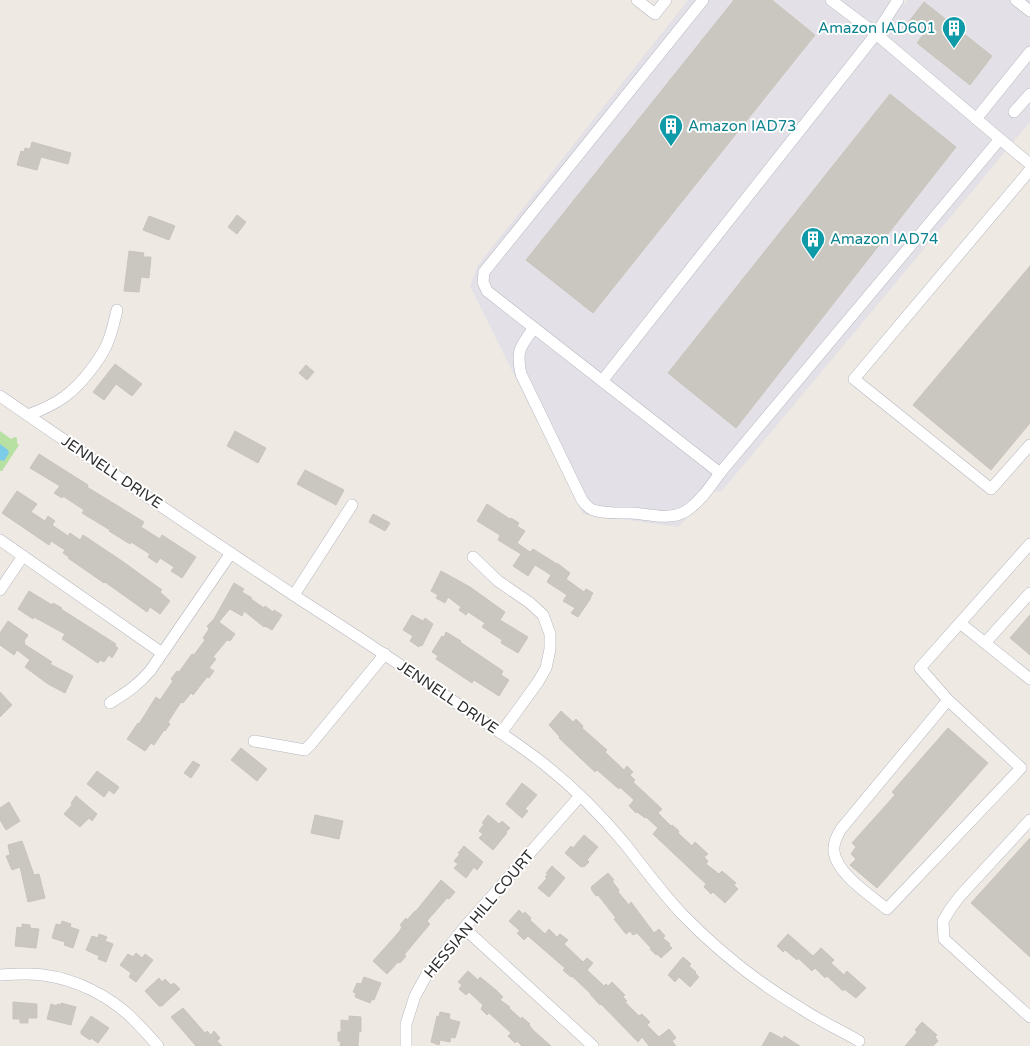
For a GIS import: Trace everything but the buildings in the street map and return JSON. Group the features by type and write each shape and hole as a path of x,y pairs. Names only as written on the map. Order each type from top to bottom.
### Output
{"street":[{"path":"637,0 655,14 666,0"},
{"path":"703,0 484,272 482,282 487,292 720,473"},
{"path":"831,0 876,34 1030,164"},
{"path":"602,381 876,34 898,0"},
{"path":"1016,0 1030,11"},
{"path":"976,119 1030,52"},
{"path":"1014,112 1030,94"},
{"path":"534,328 518,352 521,374 582,500 589,508 616,514 678,515 686,511 701,498 1000,139"},
{"path":"1030,170 854,379 991,490 1030,444"},
{"path":"28,415 45,409 61,400 84,380 106,346 117,310"},
{"name":"JENNELL DRIVE","path":"0,396 294,595 385,654 545,765 602,817 683,915 719,949 742,969 804,1011 859,1041"},
{"path":"294,595 352,505"},
{"path":"0,540 162,653"},
{"path":"948,700 841,829 836,839 834,851 838,865 845,874 887,909 1021,768 948,700 920,668 1030,544"},
{"path":"110,703 139,684 150,671 232,553"},
{"path":"0,590 23,556"},
{"path":"473,557 498,581 530,603 542,615 550,634 550,649 546,668 501,733"},
{"path":"985,643 1030,593"},
{"path":"960,623 1030,679"},
{"path":"254,741 305,750 385,654"},
{"name":"HESSIAN HILL COURT","path":"406,1046 406,1024 415,996 426,976 464,928 580,796"},
{"path":"1030,820 960,896 944,921 944,939 1030,1017"},
{"path":"464,928 593,1046"},
{"path":"0,975 43,975 82,985 116,1004 132,1017 158,1046"}],"shaded area":[{"path":"688,0 889,0 895,5 899,0 905,4 907,0 1030,0 1030,122 721,492 714,491 678,527 583,514 470,286 478,265"}],"green space":[{"path":"0,431 11,439 17,438 19,445 2,471 0,471"}],"water":[{"path":"0,444 9,453 4,461 0,460"}],"place":[{"name":"Amazon IAD601","path":"954,49"},
{"name":"Amazon IAD73","path":"671,147"},
{"name":"Amazon IAD74","path":"813,260"}]}
